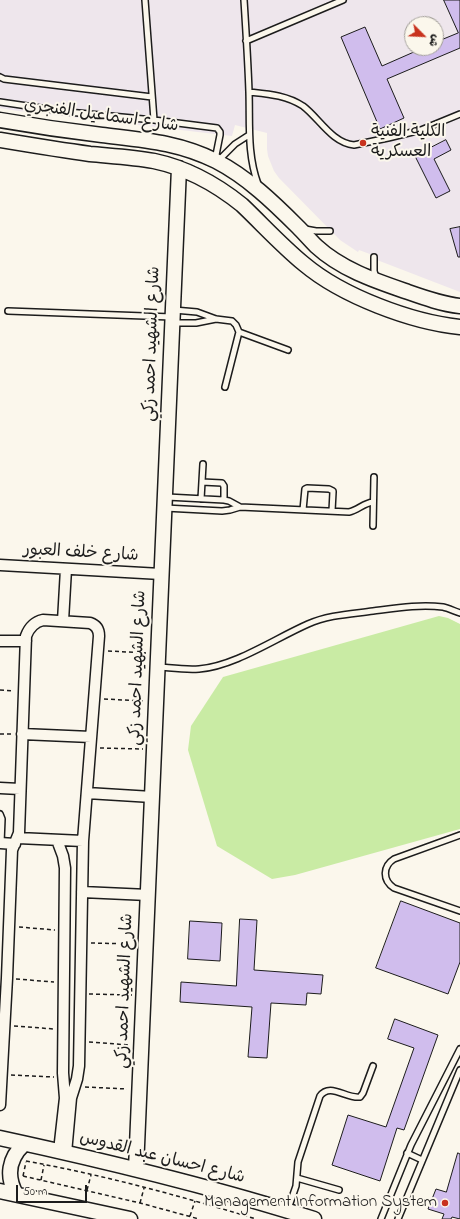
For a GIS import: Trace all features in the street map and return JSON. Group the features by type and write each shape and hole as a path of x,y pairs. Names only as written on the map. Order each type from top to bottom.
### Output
{"street":[{"name":"شارع اسماعيل الفنجري","path":"0,120 164,143 193,151 216,161 235,172 261,191 317,247 332,258 358,273 378,282 439,302 460,306"},
{"path":"0,140 74,152 143,160 179,168 207,180 233,197 304,264 338,287 367,301 418,319 460,327"},
{"name":"شارع الشهيد احمد زكي","path":"136,1169 179,168"},
{"name":"شارع خلف العبور","path":"0,566 161,574"},
{"path":"63,621 66,569"},
{"path":"0,1105 8,978 12,850 16,841 20,789 26,641 28,631 34,624 43,620 86,622 96,626 99,632 83,841 78,1070 71,1098 63,1152"},
{"path":"0,641 26,641"},
{"path":"22,734 91,737"},
{"path":"0,788 20,789"},
{"path":"87,793 152,797"},
{"path":"1,843 57,840 83,841"},
{"path":"57,840 63,856 65,868 63,1077 65,1098 63,1152"},
{"path":"82,892 148,895"},
{"name":"شارع احسان عبد القدوس","path":"0,1138 136,1169 314,1219"},
{"path":"18,1194 11,1183 11,1164 16,1153 27,1144"},
{"path":"0,1191 130,1219"}],"lane":[{"path":"145,0 154,120"},
{"path":"244,0 251,159 255,176 261,191"},
{"path":"246,41 343,0"},
{"path":"0,78 152,97"},
{"path":"249,92 278,95 294,101 304,107 338,139 354,145 421,130 460,114"},
{"path":"0,102 68,112 154,120 217,128 220,134 216,161"},
{"path":"216,161 232,146 249,135"},
{"path":"297,226 306,230 330,231"},
{"path":"374,257 374,271 378,282"},
{"path":"8,311 172,317 196,323 216,319"},
{"path":"172,317 197,312 216,319 232,321 236,325 239,332 225,387"},
{"path":"239,332 288,350"},
{"path":"201,499 203,464"},
{"path":"373,526 374,477"},
{"path":"202,482 222,483 224,486 224,500"},
{"path":"303,510 305,489 307,488 331,489 333,492 332,511"},
{"path":"164,502 201,499 224,500 240,507"},
{"path":"164,502 222,511 240,507 352,511 365,504 373,502"},
{"path":"158,660 181,669 199,669 222,664 309,624 333,616 423,606 443,607 460,612"},
{"path":"0,814 2,819 1,843"},
{"path":"460,835 394,859 388,865 385,873 387,882 394,888 460,911"},
{"path":"382,1219 407,1153 460,1049"},
{"path":"292,1214 298,1162 320,1096 324,1091 330,1090 360,1097 363,1093 373,1066"},
{"path":"398,1219 460,1070"},
{"path":"407,1153 422,1160"},
{"path":"297,1178 339,1190"}],"path":[{"path":"98,651 158,660"},
{"path":"0,690 24,692"},
{"path":"94,698 156,702"},
{"path":"0,734 22,734"},
{"path":"90,748 154,750"},
{"path":"10,927 65,931"},
{"path":"81,942 146,944"},
{"path":"8,978 64,983"},
{"path":"80,994 143,996"},
{"path":"5,1026 64,1029"},
{"path":"79,1041 141,1046"},
{"path":"2,1075 63,1077"},
{"path":"74,1086 139,1090"},
{"path":"18,1194 26,1162 27,1144"},
{"path":"26,1162 91,1175 144,1188 256,1219"},
{"path":"41,1180 44,1165"},
{"path":"87,1190 91,1175"},
{"path":"23,1176 87,1190 199,1219"},
{"path":"140,1203 144,1188"},
{"path":"190,1216 195,1201"}],"shaded area":[{"name":"الكلية الفنية العسكرية","path":"0,0 460,0 460,292 377,260 378,257 359,250 358,252 340,240 279,178 274,171 268,156 267,133 235,125 232,136 0,108"}],"green space":[{"path":"439,616 448,618 460,624 460,829 295,875 272,879 217,846 188,750 191,726 223,677"}],"building":[{"path":"444,0 460,0 460,48 444,55 444,39 458,33"},
{"path":"365,27 382,66 405,56 441,56 387,79 404,118 380,129 341,37"},
{"path":"446,140 451,150 434,159 450,191 436,198 415,156"},
{"path":"460,227 460,257 458,257 450,229"},
{"path":"401,901 460,923 460,962 448,994 376,968"},
{"path":"240,919 257,920 254,970 323,975 321,994 307,993 306,1005 271,1003 267,1058 248,1057 252,1007 180,1002 181,982 236,986"},
{"path":"190,921 222,923 220,961 188,959"},
{"path":"395,1019 438,1035 404,1130 397,1128 380,1181 332,1165 348,1115 386,1127 414,1048 388,1039"},
{"name":"Management Information System","path":"458,1153 460,1154 460,1219 452,1217 451,1219 442,1219 444,1214 428,1209 436,1189 446,1192"}],"place":[{"name":"الكلية الفنية العسكرية","path":"363,143"},
{"name":"Management Information System","path":"445,1203"}]}
